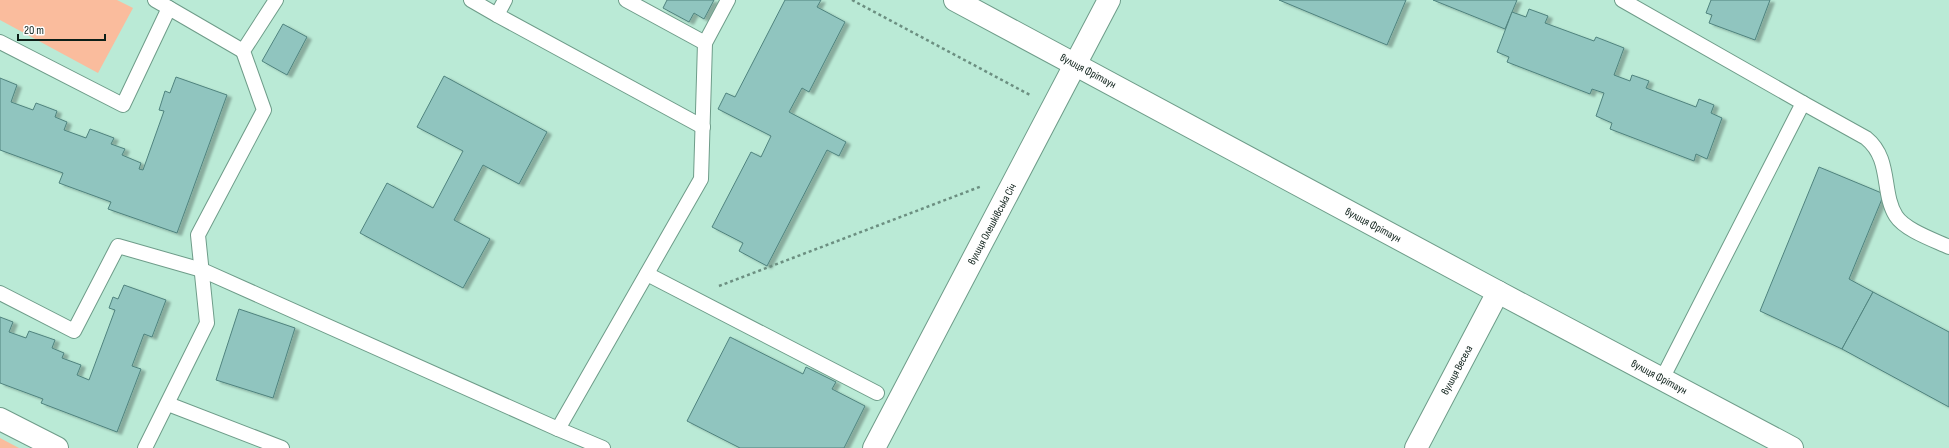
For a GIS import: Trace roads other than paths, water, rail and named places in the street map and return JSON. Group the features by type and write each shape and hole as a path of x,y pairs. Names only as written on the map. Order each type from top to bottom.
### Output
{"street":[{"name":"вулиця Фрітаун","path":"955,0 1498,292 1792,448"},
{"name":"вулиця Олешківська Січ","path":"874,448 1109,0"},
{"name":"вулиця Весела","path":"1416,448 1498,292"},
{"path":"0,419 57,448"}],"lane":[{"path":"145,448 207,323 198,235 264,110 243,51 155,0"},
{"path":"243,51 276,0"},
{"path":"471,0 703,126"},
{"path":"497,15 505,0"},
{"path":"626,0 705,43"},
{"path":"558,429 701,179 705,43 728,0"},
{"path":"1622,0 1875,144 1880,155 1896,216 1906,226 1949,247"},
{"path":"0,42 122,105 169,8"},
{"path":"1662,379 1803,103"},
{"path":"0,293 74,331 118,246 202,270 603,448"},
{"path":"647,274 877,393"},
{"path":"168,404 282,448"}]}
